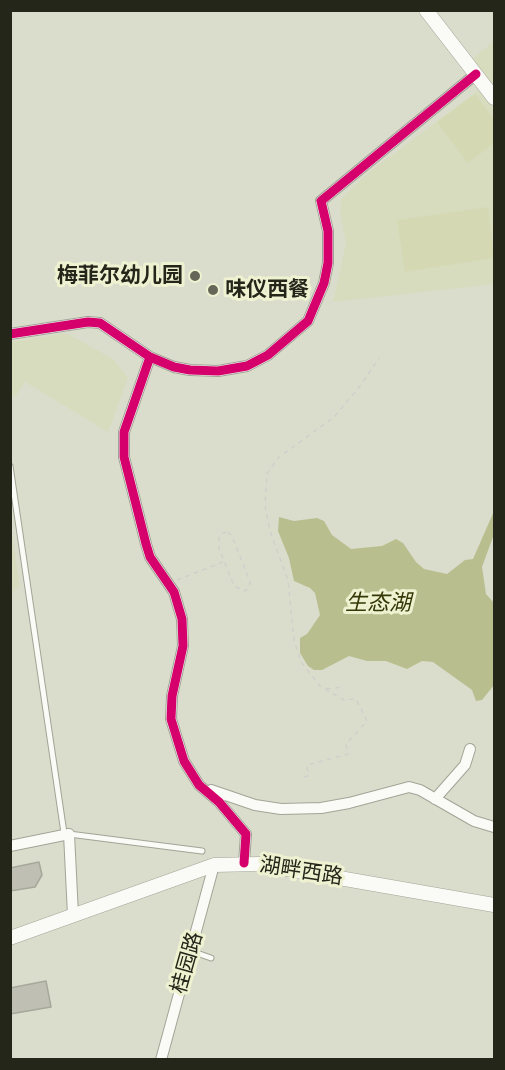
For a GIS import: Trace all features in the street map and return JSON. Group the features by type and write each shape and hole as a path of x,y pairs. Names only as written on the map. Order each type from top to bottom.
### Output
{"street":[{"path":"426,10 495,98"},
{"path":"10,334 88,322 100,323 150,357 174,367 218,371 246,366 268,356 308,321 324,283 328,263 328,231 321,201 476,74"},
{"path":"150,357 124,432 124,457 143,538 150,557 168,584 180,612 183,646 172,696 171,719 184,761 199,785 219,802 246,834 244,863"},
{"path":"435,799 465,765 470,749"},
{"path":"199,785 255,805 280,809 321,808 409,787 474,821 495,827"},
{"path":"10,846 66,833 73,915"},
{"name":"湖畔西路","path":"10,938 213,865 244,863 495,906"},
{"name":"桂园路","path":"161,1059 213,865"}],"lane":[{"path":"10,466 66,833 202,850"},
{"path":"191,951 211,958"}],"path":[{"path":"304,777 308,776 307,765 348,754 346,744 367,720 357,699 344,700 325,689 301,662 294,640 288,580 270,531 265,505 267,474 278,458 334,417 361,385 379,358"},
{"path":"228,532 232,536 250,582 249,588 244,591 234,586 224,562 219,537 222,533 228,532"},
{"path":"168,584 224,562"},
{"path":"325,689 344,687"}],"shaded area":[{"path":"494,41 494,90 471,60"},
{"path":"479,90 494,109 494,284 333,302 346,243 340,213 341,199 367,174"},
{"path":"475,94 494,120 494,143 468,163 437,122"},
{"path":"488,207 494,258 405,272 397,220"},
{"path":"66,333 113,359 128,378 108,432 25,382 15,397 11,394 11,342"},
{"path":"11,527 20,587 10,593"}],"water":[{"name":"生态湖","path":"494,511 494,534 482,567 486,594 494,603 494,685 482,700 476,701 472,690 433,662 422,661 407,669 386,661 367,661 349,656 322,670 314,670 308,666 300,653 300,638 307,634 320,615 315,593 310,588 294,581 289,558 278,531 279,517 294,521 317,518 324,521 332,535 351,549 382,546 396,539 403,543 416,562 424,569 447,574 465,560 473,559"}],"building":[{"path":"39,862 42,875 35,887 10,891 10,868"},
{"path":"46,981 51,1007 10,1014 10,988"}],"cycle path":[{"path":"10,334 88,322 100,323 150,357 174,367 190,370 218,371 247,366 268,355 308,321 324,283 328,263 328,231 321,201 476,74"},
{"path":"150,357 124,432 124,457 150,557 174,592 182,619 183,646 172,696 171,719 184,761 199,785 219,802 246,834 244,863"}],"place":[{"name":"梅菲尔幼儿园","path":"195,276"},
{"name":"味仪西餐","path":"213,290"}]}
